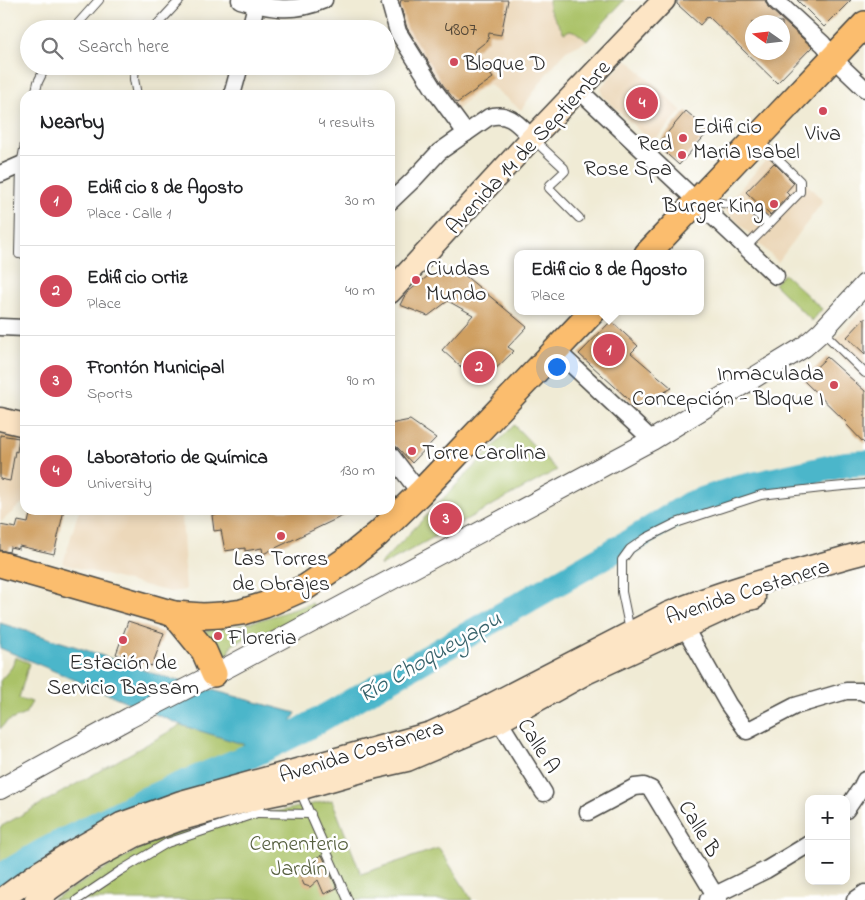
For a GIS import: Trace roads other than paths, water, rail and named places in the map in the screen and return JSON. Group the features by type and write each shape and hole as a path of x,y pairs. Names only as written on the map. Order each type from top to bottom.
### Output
{"main road":[{"name":"Avenida 14 de Septiembre","path":"395,287 532,138 664,0"},
{"path":"651,250 865,24"},
{"path":"0,564 174,614 221,615 242,612 265,605 306,587 347,559 378,534 420,493 589,315"},
{"path":"0,419 20,424"},
{"name":"Avenida Costanera","path":"1,900 70,853 121,824 181,802 431,733 483,709 667,614 696,602 752,584 865,552"},
{"name":"Avenida Costanera","path":"36,900 94,858 134,836 178,820 261,805 299,789 376,766 407,760 499,721 586,673 744,600 865,568"},
{"path":"174,614 204,651 214,674"}],"street":[{"path":"240,0 256,5 289,9 311,6 324,0"},
{"path":"389,0 395,20"},
{"path":"775,0 823,44 843,68 865,89"},
{"path":"252,20 256,5"},
{"path":"395,21 398,32 435,91 466,133"},
{"path":"233,90 238,75"},
{"path":"579,90 776,276"},
{"path":"395,197 439,152 489,116 497,114 508,117 532,138"},
{"path":"0,174 20,165"},
{"path":"0,789 129,718 652,440 804,347 822,331 865,284"},
{"path":"0,327 20,328"},
{"path":"556,350 652,440"},
{"path":"395,460 420,493"},
{"path":"685,628 728,704 747,731 794,706 846,691 862,691 865,693"},
{"name":"Calle A","path":"499,721 544,793"},
{"path":"850,804 865,780"},
{"name":"Calle B","path":"588,812 635,787 640,785 648,787 653,792 713,898"},
{"path":"713,898 805,846"},
{"path":"855,900 865,893"}],"lane":[{"path":"81,20 99,0"},
{"path":"161,20 180,0"},
{"path":"36,90 42,75"},
{"path":"134,75 136,90"},
{"path":"532,138 564,168 563,174 549,188 580,218"},
{"path":"746,247 800,192 800,181 757,138"},
{"path":"696,201 730,204 752,209 769,224"},
{"path":"19,254 20,232"},
{"path":"822,331 865,373"},
{"path":"630,633 622,592 622,560 630,549 646,538 676,523 762,495 865,484"},
{"path":"299,789 348,900"},
{"path":"77,900 120,871 171,842 261,805 310,814"}],"water":[{"path":"0,623 161,676 296,713 272,753 181,725 0,648"}],"waterway":[{"name":"Río Choqueyapu","path":"0,877 44,851 142,801 250,756 300,731 636,538 690,504 735,489 846,464 865,463"}],"place":[{"name":"Bloque D","path":"454,62"},
{"name":"Laboratorio de Química","path":"642,103"},
{"name":"Viva","path":"823,111"},
{"name":"Edificio Maria Isabel","path":"683,138"},
{"name":"Red Rose Spa","path":"682,155"},
{"name":"Burger King","path":"774,204"},
{"name":"Ciudas Mundo","path":"416,280"},
{"name":"Edificio 8 de Agosto","path":"609,350"},
{"name":"Edificio Ortiz","path":"479,367"},
{"name":"Inmaculada Concepción - Bloque I","path":"834,385"},
{"name":"Torre Carolina","path":"412,451"},
{"name":"Frontón Municipal","path":"446,519"},
{"name":"Las Torres de Obrajes","path":"281,536"},
{"name":"Floreria","path":"218,636"},
{"name":"Estación de Servicio Bassam","path":"123,640"}],"park label":[{"name":"Cementerio Jardín","path":"299,854"}]}
